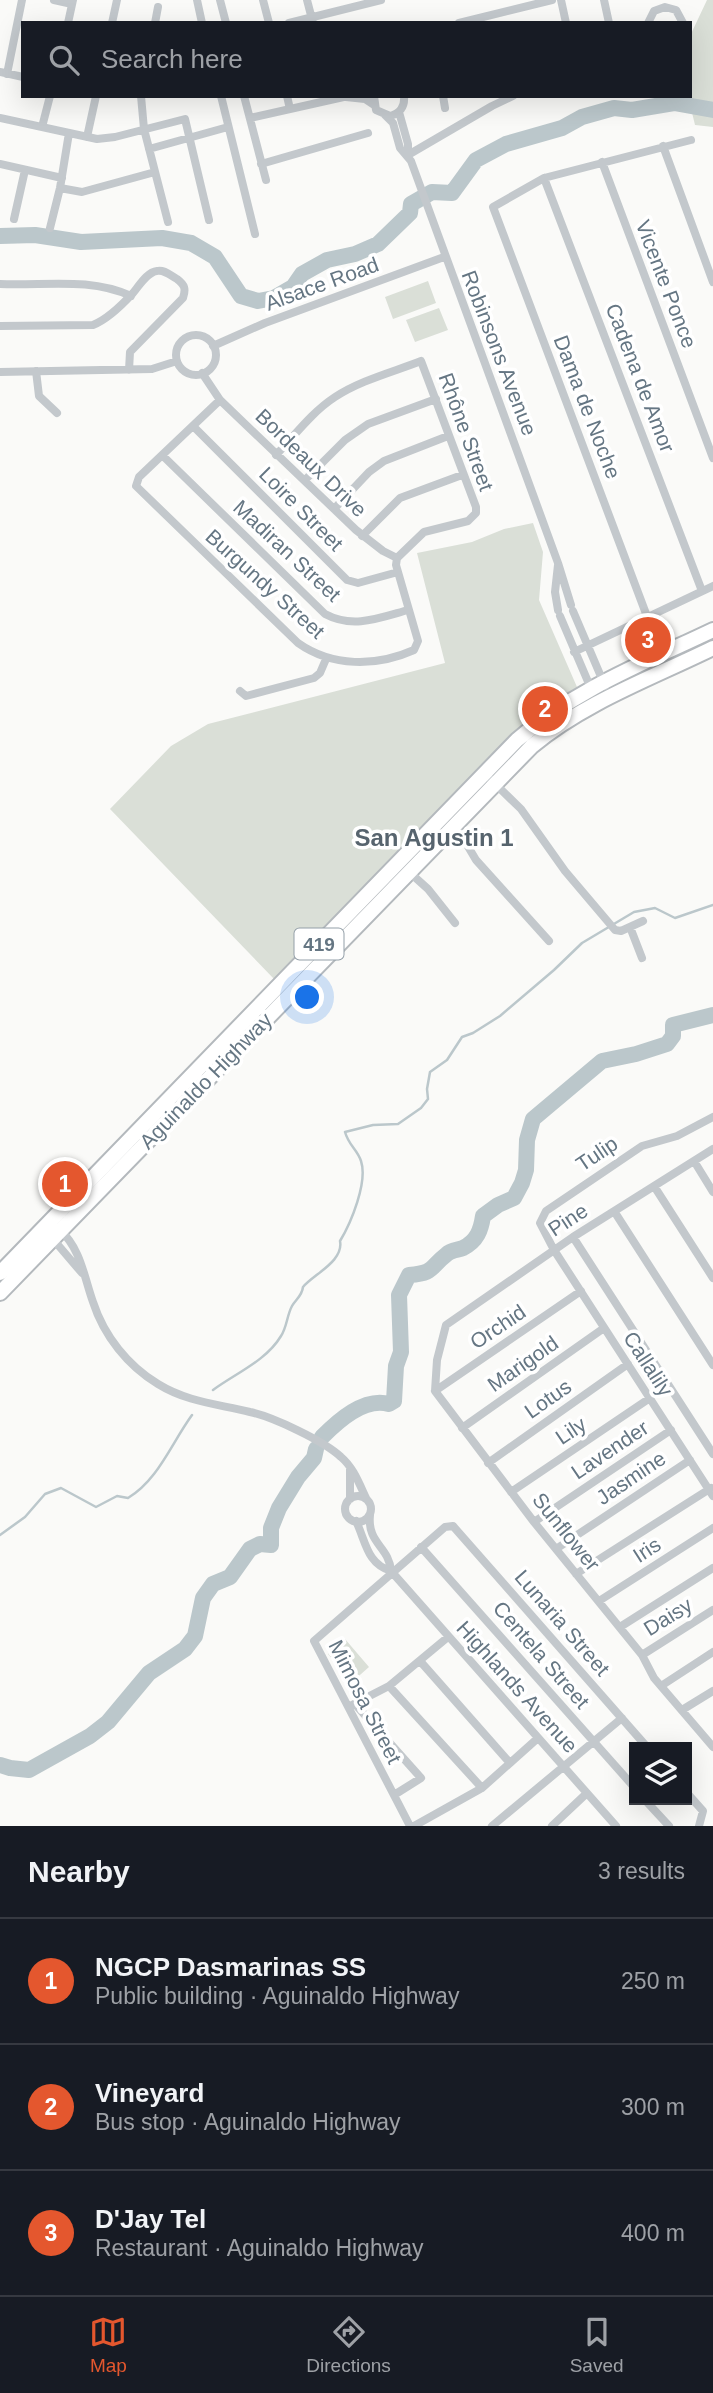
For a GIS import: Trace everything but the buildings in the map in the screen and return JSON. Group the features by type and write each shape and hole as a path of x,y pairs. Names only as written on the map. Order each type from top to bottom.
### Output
{"highway":[{"name":"Aguinaldo Highway","path":"0,1293 53,1231 490,779 535,726 563,705 597,686 713,630"},
{"name":"Aguinaldo Highway","path":"490,779 550,731 603,701 713,648"},
{"name":"Aguinaldo Highway","path":"0,1273 53,1231"}],"street":[{"path":"4,73 22,0"},
{"path":"54,0 73,2 68,21"},
{"path":"112,21 117,0"},
{"path":"197,0 202,21"},
{"path":"220,0 225,21"},
{"path":"263,0 268,21"},
{"path":"307,0 312,20 381,0"},
{"path":"466,21 552,0"},
{"path":"561,0 566,21"},
{"path":"604,0 609,21"},
{"path":"649,21 658,5 676,10 682,21"},
{"path":"155,21 158,7"},
{"path":"42,127 49,98"},
{"path":"87,137 96,98"},
{"path":"141,98 144,129 168,222"},
{"path":"222,98 255,234"},
{"path":"245,98 266,180"},
{"path":"287,98 290,109"},
{"path":"250,118 342,98"},
{"path":"356,98 374,101 385,115 390,116 399,112 405,103 404,98"},
{"path":"444,98 446,108"},
{"path":"409,158 509,98"},
{"name":"Robinsons Avenue","path":"399,112 409,158 558,562 572,608 588,646 603,701"},
{"name":"Robinsons Avenue","path":"385,115 393,123 400,148 409,158"},
{"path":"0,118 106,139 185,119 209,220"},
{"path":"149,149 229,127"},
{"path":"50,228 69,133"},
{"path":"261,164 368,133"},
{"path":"544,178 691,140"},
{"path":"663,146 713,282"},
{"name":"Vicente Ponce","path":"602,162 713,458"},
{"path":"0,164 25,170 82,192 155,172"},
{"path":"14,219 25,170"},
{"name":"Dama de Noche","path":"544,178 493,207 648,619"},
{"name":"Cadena de Amor","path":"544,178 702,591"},
{"name":"Alsace Road","path":"213,346 265,323 444,257"},
{"path":"0,326 93,325 131,296 149,275 158,270 164,271 184,284 186,290 180,303 130,352 129,370"},
{"path":"0,284 91,284 110,287 131,296"},
{"path":"191,335 204,337 213,346 215,359 205,372 190,374 184,371 177,361 177,348 191,335"},
{"path":"0,372 152,369 177,361"},
{"name":"Rhône Street","path":"276,455 312,416 335,397 364,382 421,361 476,507 473,517 468,521 425,532 397,558"},
{"path":"36,371 39,396 57,413"},
{"name":"Bordeaux Drive","path":"205,372 220,400 276,455 362,536 397,558"},
{"path":"305,480 345,440 368,424 436,399"},
{"name":"Burgundy Street","path":"220,400 162,455 137,481 136,486 298,643 326,659 350,662 371,662 414,650 418,641 398,572 397,558"},
{"name":"Loire Street","path":"192,426 347,580 359,583 398,572"},
{"path":"334,509 369,472 384,461 448,436"},
{"name":"Madiran Street","path":"162,455 325,614 356,623 408,610"},
{"path":"362,536 400,498 462,475"},
{"name":"Robinsons Avenue","path":"558,562 555,592 559,613 575,652 597,686 603,701"},
{"path":"575,652 713,586"},
{"path":"240,691 246,696 311,679 320,673 326,659"},
{"path":"490,779 521,809 565,871 612,926 621,931 643,921"},
{"path":"448,822 460,833 476,860 549,941"},
{"path":"404,867 428,889 455,923"},
{"path":"630,927 642,958"},
{"name":"Tulip","path":"554,1250 540,1223 546,1211 642,1146 677,1136 713,1117"},
{"name":"Pine","path":"435,1391 437,1360 446,1325 573,1237 713,1149"},
{"path":"694,1161 713,1192"},
{"path":"654,1186 713,1278"},
{"path":"614,1211 713,1365"},
{"path":"53,1231 68,1237 80,1258 93,1306 112,1341 137,1369 176,1394 194,1401 253,1412 331,1450 350,1466 371,1505 370,1514 365,1520 356,1521 346,1514 350,1499 350,1466"},
{"path":"573,1237 713,1454"},
{"name":"Callalily","path":"554,1250 711,1491"},
{"name":"Orchid","path":"435,1391 581,1291"},
{"name":"Marigold","path":"462,1429 604,1328"},
{"name":"Lotus","path":"488,1463 628,1364"},
{"name":"Sunflower","path":"435,1391 534,1522 642,1655 654,1678 709,1735 713,1747"},
{"name":"Lily","path":"511,1492 650,1398"},
{"name":"Lavender","path":"534,1522 671,1430"},
{"name":"Jasmine","path":"556,1549 690,1460"},
{"path":"576,1574 711,1491"},
{"path":"350,1499 358,1496 366,1498"},
{"name":"Highlands Avenue","path":"370,1514 370,1533 390,1561 391,1572"},
{"name":"Highlands Avenue","path":"356,1521 370,1556 380,1568 391,1572 616,1826"},
{"name":"Mimosa Street","path":"412,1826 351,1706 314,1641 421,1546 449,1526"},
{"name":"Lunaria Street","path":"449,1526 453,1527 511,1591 643,1742"},
{"name":"Iris","path":"599,1601 713,1528"},
{"name":"Centela Street","path":"421,1546 629,1781"},
{"path":"620,1627 713,1568"},
{"name":"Daisy","path":"642,1655 713,1609"},
{"path":"394,1795 421,1778 351,1706 389,1686 448,1637"},
{"path":"661,1686 713,1652"},
{"path":"420,1661 510,1763"},
{"path":"389,1686 482,1788"},
{"path":"682,1710 713,1691"},
{"path":"492,1826 622,1718"},
{"path":"412,1826 482,1788 538,1738"},
{"path":"556,1825 587,1793"},
{"path":"692,1799 703,1811 699,1826"},
{"path":"650,1805 669,1826"}],"shaded area":[{"path":"707,0 713,0 713,127 695,125 688,98 692,98 692,32"},
{"path":"428,281 436,303 393,319 385,297"},
{"path":"439,308 448,330 415,342 406,320"},
{"path":"533,523 543,552 539,600 577,687 544,707 518,729 274,979 110,809 171,746 208,724 445,663 417,553 472,542 504,529"},
{"path":"345,1639 369,1667 352,1682 328,1654"}],"waterway":[{"path":"0,236 35,235 81,242 162,238 191,243 215,257 241,296 258,301 274,298 293,287 302,274 327,260 355,254 378,244 410,213 411,204 432,192 452,193 476,160 506,144 562,128 582,117 614,108 632,110 674,103 713,110"},
{"path":"213,1390 259,1360 275,1345 303,1287 337,1255 340,1241 357,1202 363,1170 345,1132 373,1125 398,1124 421,1108 428,1099 430,1072 447,1060 462,1037 500,1016 582,943 634,912 655,908 675,918 713,905"},
{"path":"322,1437 361,1407 394,1401 396,1366 401,1352 399,1295 409,1275 428,1271 449,1253 468,1245 477,1235 483,1216 514,1198 526,1170 527,1140 533,1119 602,1061 667,1044 673,1036 673,1025 713,1015"},
{"path":"0,1535 25,1517 45,1494 61,1488 96,1507 117,1496 128,1498 148,1482 192,1415"},
{"path":"0,1765 29,1770 90,1736 108,1722 149,1673 185,1649 195,1636 203,1598 213,1584 230,1577 250,1549 260,1544 271,1545 271,1528 279,1508 298,1477 314,1458 316,1449"}],"place":[{"name":"D'Jay Tel","path":"648,640"},
{"name":"Vineyard","path":"545,709"},
{"name":"NGCP Dasmarinas SS","path":"65,1184"}],"district":[{"name":"San Agustin 1","path":"434,838"}]}
